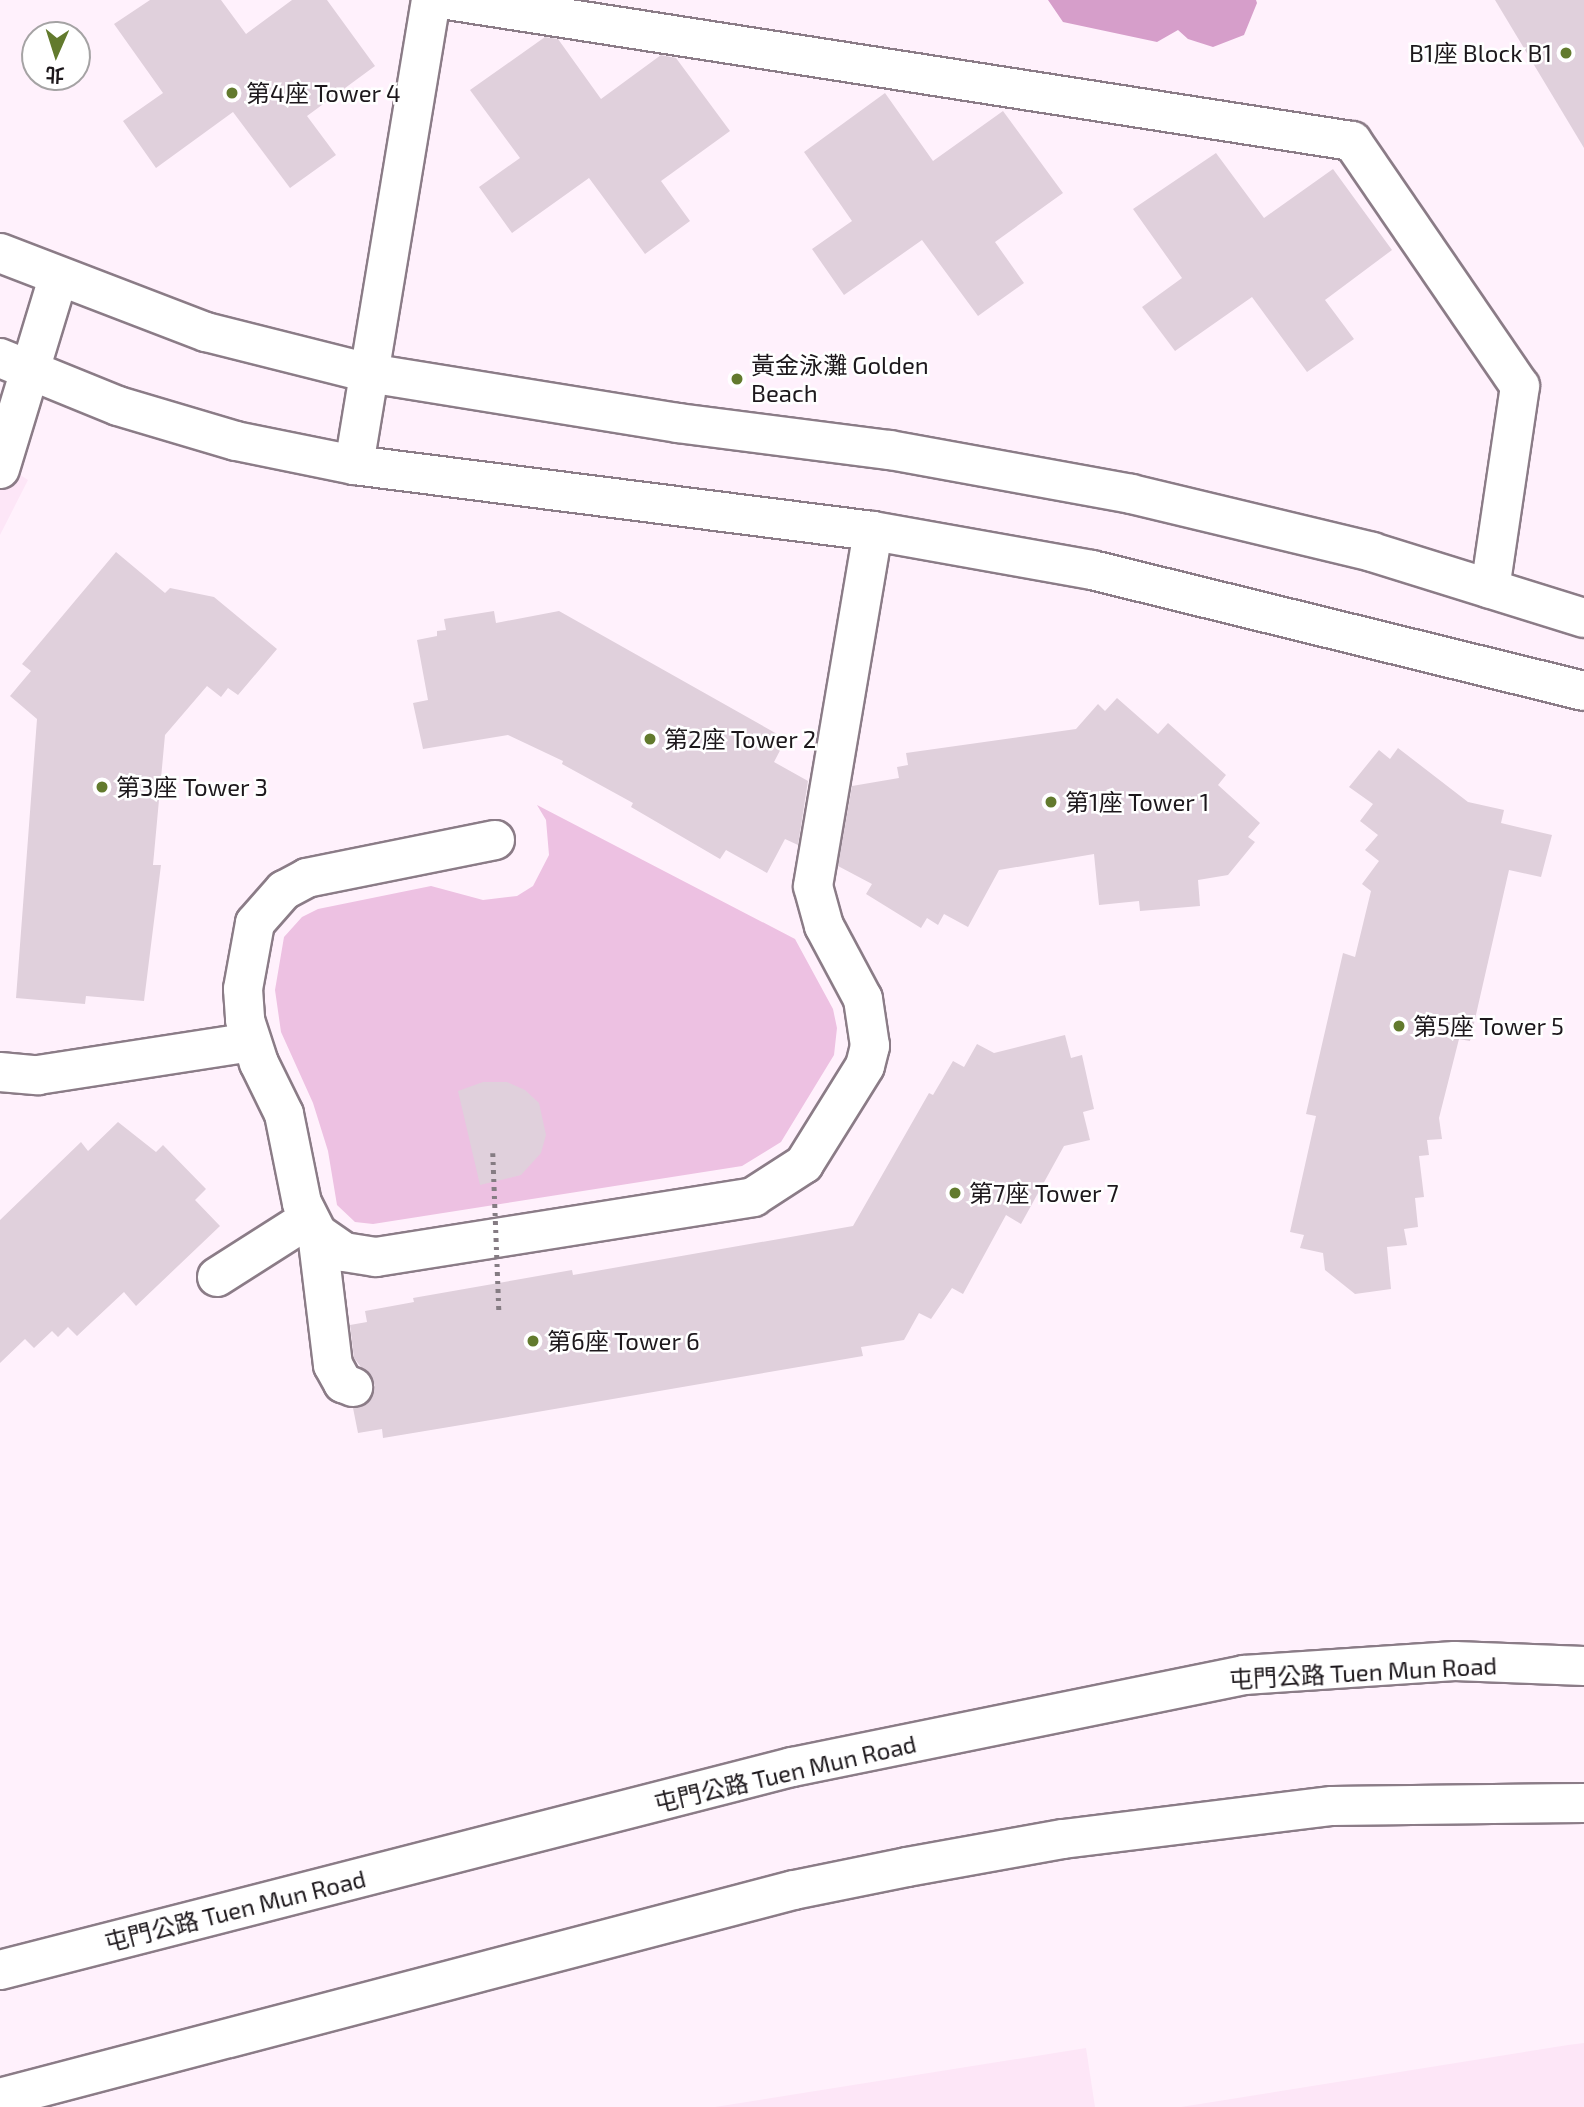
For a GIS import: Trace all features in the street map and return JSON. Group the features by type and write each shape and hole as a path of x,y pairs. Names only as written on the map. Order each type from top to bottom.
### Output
{"main road":[{"path":"354,465 431,0"},
{"path":"448,0 1352,141 1520,386 1490,589"},
{"path":"0,253 58,278 206,332 369,373 678,423 890,450 1131,494 1372,552 1584,618"},
{"path":"0,469 13,364 58,278"},
{"path":"13,364 118,406 236,441 354,465 873,531 1105,573 1584,691"},
{"path":"313,1226 344,1252 376,1257 753,1197 804,1164 865,1066 870,1046 863,999 824,926 813,886 873,531"},
{"path":"353,1387 342,1383 333,1365 313,1226 284,1114 251,1042 243,989 249,940 265,907 284,890 307,878 495,840"},
{"path":"0,1072 38,1075 251,1042"},
{"path":"217,1277 313,1226"},
{"name":"屯門公路 Tuen Mun Road","path":"0,1970 792,1767 1244,1675 1455,1661 1584,1666"},
{"path":"0,2098 794,1891 907,1867 1063,1839 1332,1806 1584,1803"}],"path":[{"path":"493,1153 499,1311"}],"shaded area":[{"path":"1048,0 1256,0 1257,3 1244,35 1213,47 1188,39 1178,30 1157,42 1063,22"},
{"path":"0,462 28,480 0,535"},
{"path":"537,805 795,939 833,1009 837,1028 834,1055 781,1142 742,1166 373,1224 355,1222 337,1205 328,1151 313,1103 281,1032 275,990 284,937 302,917 318,909 431,886 483,900 517,896 533,886 549,855 546,820"},
{"path":"1584,2043 1584,2107 1181,2107 1568,2045"},
{"path":"1086,2048 1095,2107 715,2107"}],"building":[{"name":"第4座 Tower 4","path":"150,0 221,0 246,34 292,0 327,0 375,66 307,116 336,155 290,188 233,112 156,168 123,121 163,93 114,24"},
{"path":"1495,0 1584,0 1584,148"},
{"path":"545,37 558,39 601,99 661,55 676,58 730,131 661,181 690,221 645,254 589,178 512,233 479,187 520,158 470,90"},
{"path":"885,93 933,161 1003,111 1063,193 995,242 1024,283 978,316 922,240 844,295 812,249 852,221 804,152"},
{"path":"1216,153 1264,218 1333,169 1392,250 1325,300 1354,339 1307,372 1252,297 1175,351 1142,307 1182,278 1133,209"},
{"name":"第3座 Tower 3","path":"116,552 165,593 170,588 214,597 277,649 238,695 228,688 221,697 207,686 165,735 153,865 161,865 144,1001 86,996 85,1004 16,998 37,719 10,696 31,671 22,664"},
{"name":"第2座 Tower 2","path":"494,611 496,623 559,611 786,739 774,762 808,781 798,845 785,839 767,873 726,850 720,859 631,807 633,803 562,764 563,761 508,735 423,749 413,703 428,700 417,640 437,636 437,631 446,630 444,619"},
{"name":"第1座 Tower 1","path":"1117,698 1158,734 1168,723 1226,775 1218,785 1260,823 1248,837 1255,842 1228,875 1198,880 1200,906 1140,911 1139,901 1099,905 1094,854 999,870 968,927 944,914 938,925 927,918 921,928 866,894 872,884 838,866 852,786 899,778 897,767 908,765 906,753 1076,729 1098,704 1105,711"},
{"name":"第5座 Tower 5","path":"1398,748 1468,802 1504,810 1501,823 1552,835 1541,877 1509,870 1470,1041 1459,1039 1439,1118 1442,1139 1427,1140 1429,1155 1419,1156 1424,1197 1415,1198 1418,1227 1404,1229 1407,1245 1387,1247 1391,1289 1355,1294 1325,1270 1323,1253 1300,1248 1304,1235 1290,1232 1316,1116 1306,1114 1343,953 1355,957 1371,891 1362,884 1379,861 1365,850 1378,835 1360,821 1373,804 1349,787 1379,750 1390,759"},
{"path":"1065,1035 1071,1058 1082,1055 1094,1109 1083,1112 1090,1140 1064,1146 1021,1224 1006,1215 963,1294 952,1288 931,1319 919,1313 904,1340 861,1347 863,1356 479,1422 383,1438 382,1429 358,1433 353,1408 367,1404 375,1385 354,1358 350,1325 367,1322 365,1311 414,1302 413,1298 572,1270 573,1275 853,1226 929,1093 933,1095 953,1061 964,1067 977,1044 994,1053"},
{"path":"483,1082 507,1082 525,1090 539,1103 546,1135 541,1153 521,1175 480,1185 458,1091"},
{"path":"118,1122 156,1152 163,1145 206,1189 195,1200 220,1226 136,1306 124,1292 77,1336 68,1327 58,1337 52,1331 34,1348 25,1339 0,1363 0,1220 81,1142 88,1151"}],"place":[{"name":"B1座 Block B1","path":"1566,53"},
{"name":"第4座 Tower 4","path":"232,93"},
{"name":"黃金泳灘 Golden Beach","path":"737,379"},
{"name":"第2座 Tower 2","path":"650,739"},
{"name":"第3座 Tower 3","path":"102,787"},
{"name":"第1座 Tower 1","path":"1051,802"},
{"name":"第5座 Tower 5","path":"1399,1026"},
{"name":"第7座 Tower 7","path":"955,1193"},
{"name":"第6座 Tower 6","path":"533,1341"}]}
